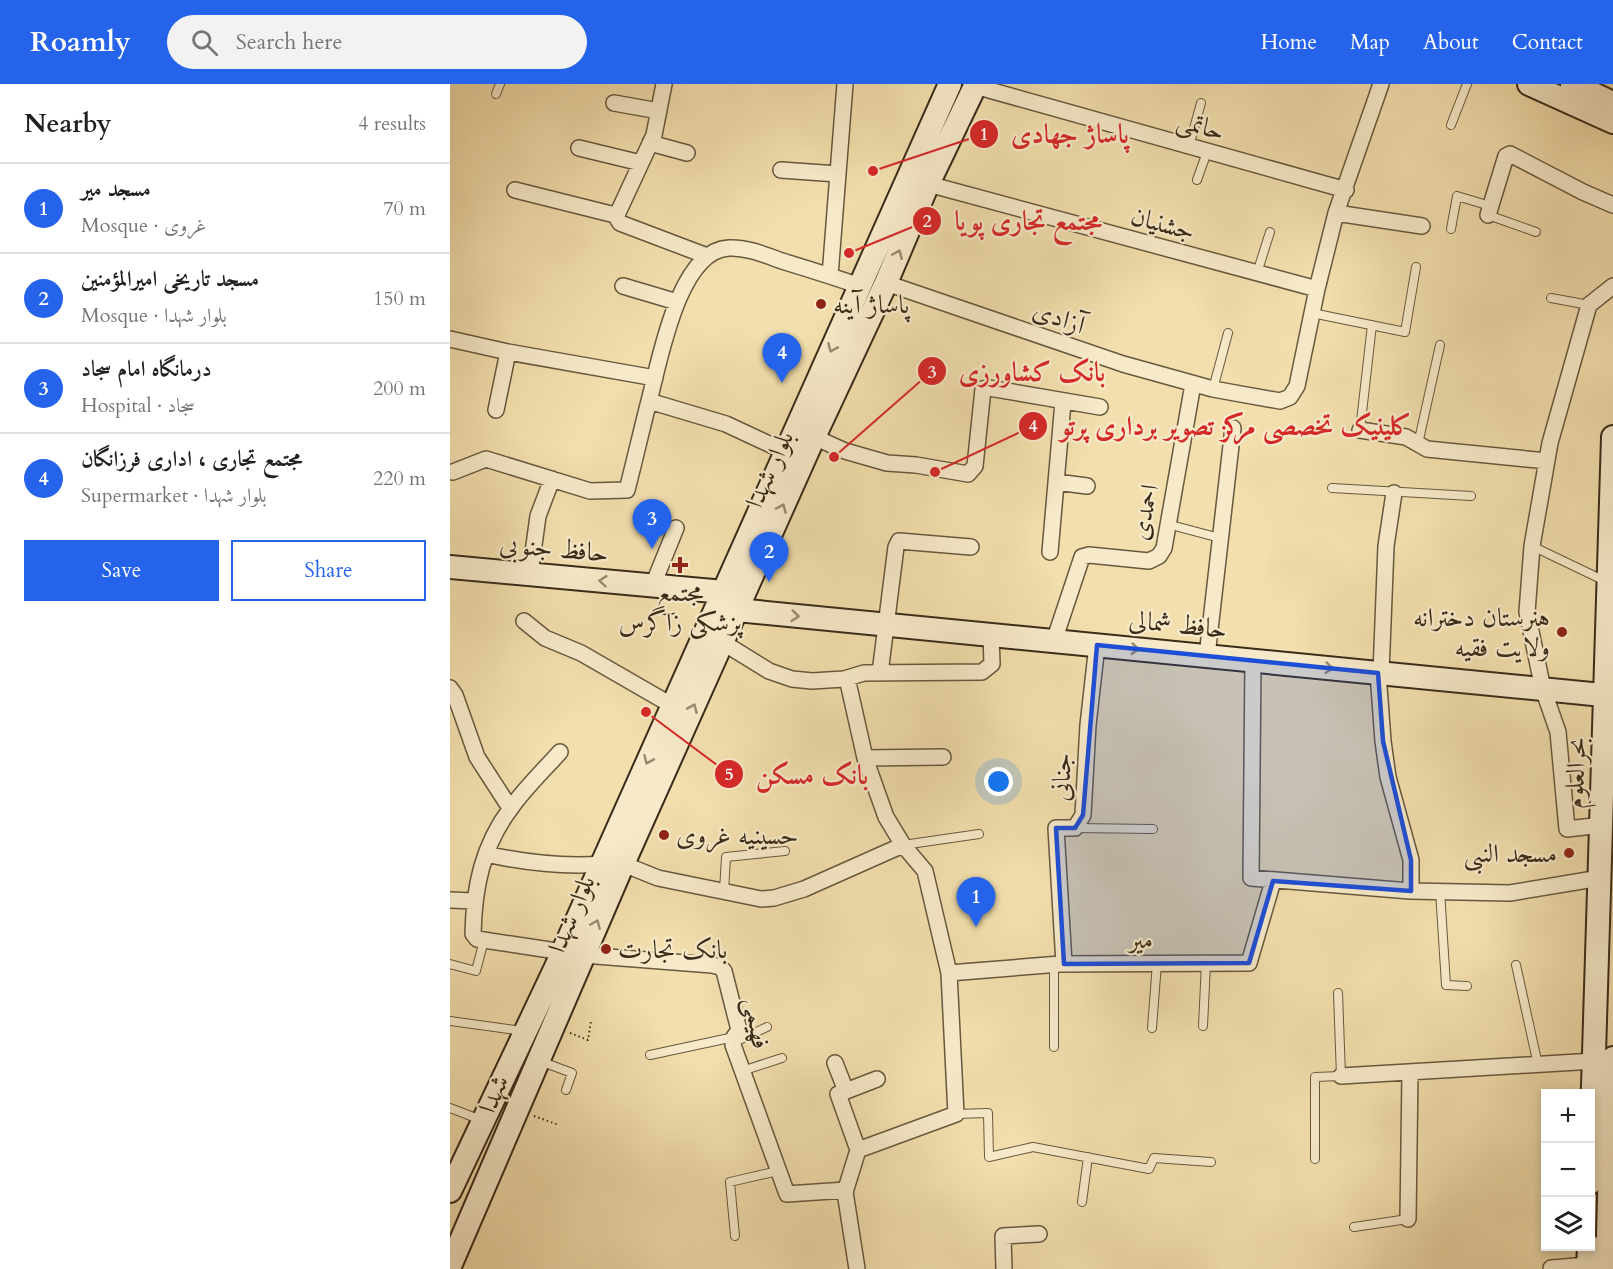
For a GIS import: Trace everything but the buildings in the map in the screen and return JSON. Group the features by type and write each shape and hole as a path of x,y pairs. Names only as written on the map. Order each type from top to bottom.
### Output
{"main road":[{"name":"بلوار شهدا","path":"569,963 613,864 722,642 730,601 786,452 950,84"},
{"path":"1529,84 1613,122"},
{"path":"1572,84 1613,103"},
{"name":"بلوار شهدا","path":"613,864 673,706 814,437 886,284 928,184 975,85"},
{"name":"بحرالعلوم","path":"1595,1143 1604,1060 1600,878 1609,696 1613,438"},
{"name":"حافظ جنوبی","path":"450,567 653,585 730,601"},
{"name":"حافظ شمالی","path":"730,601 885,625 1609,696"},
{"path":"450,1229 569,963"},
{"name":"شهدا","path":"450,1191 482,1120 531,1046 553,1027 569,963"},
{"name":"شهدا","path":"450,1266 517,1110 531,1046"},
{"name":"بحرالعلوم","path":"1599,1256 1612,1095 1604,1060"}],"street":[{"path":"616,217 650,143 664,84"},
{"path":"830,276 844,84"},
{"path":"1312,313 1336,213 1346,190 1381,84"},
{"name":"حاتمی","path":"975,85 1346,190"},
{"path":"615,103 659,111"},
{"path":"650,143 687,153"},
{"path":"579,148 641,164"},
{"path":"1489,211 1506,156 1510,154 1613,205"},
{"path":"781,170 838,174"},
{"name":"جشنیان","path":"928,184 1317,289"},
{"path":"515,190 616,217 620,223 707,256"},
{"path":"1336,213 1422,226"},
{"path":"453,472 486,459 590,491 627,490 666,334 677,302 684,286 701,262 719,250 730,248 753,251 860,286"},
{"name":"آزادی","path":"886,284 1123,364 1214,389 1280,401 1290,397 1297,386 1302,372 1312,313"},
{"path":"623,286 677,302"},
{"path":"1602,825 1567,829 1558,732 1543,689 1527,612 1532,546 1550,443 1589,304 1613,286"},
{"path":"450,339 508,352 655,378"},
{"path":"496,410 508,352"},
{"name":"احمدی","path":"1054,641 1082,558 1089,555 1149,561 1159,556 1164,548 1193,384"},
{"path":"814,437 845,451 887,464 916,465 968,474 975,466 983,389 989,388 1100,407"},
{"path":"649,400 726,424 786,452"},
{"path":"1050,552 1064,402"},
{"path":"1207,656 1233,428"},
{"path":"1360,430 1406,437 1427,449 1547,460"},
{"path":"530,574 538,516 552,479"},
{"path":"1056,482 1087,486"},
{"path":"1394,493 1386,546 1379,673 1383,741 1388,777 1411,860 1411,891"},
{"path":"653,585 676,528"},
{"path":"880,673 896,547 899,541 971,547"},
{"path":"524,621 545,638 581,653 673,706"},
{"path":"722,642 769,670 792,679 812,681 847,678 864,673 982,672 992,664 991,635"},
{"name":"جنانی","path":"1059,964 1056,828 1075,828 1083,815 1088,725 1097,645"},
{"path":"1253,660 1251,878 1411,891 1509,892 1600,878"},
{"path":"847,678 865,758 886,817 903,844 925,871 949,973 956,1114 858,1150"},
{"path":"450,688 455,695 477,757 510,808"},
{"path":"560,752 510,808 486,854 479,873 474,901 472,934 477,939 569,963"},
{"path":"865,758 943,757"},
{"path":"486,854 544,865 613,864 658,878 761,899 774,898 804,888 903,844"},
{"name":"میر","path":"949,973 1059,964 1249,963 1273,881"},
{"path":"450,900 474,901"},
{"name":"فهیمی","path":"569,963 712,964 720,967 724,971 739,1030 734,1040 742,1071 787,1194 846,1191"},
{"path":"1341,1076 1604,1060"},
{"path":"835,1062 846,1091"},
{"path":"1408,1219 1410,1073"},
{"path":"857,1269 846,1191 858,1150 838,1094 878,1079"},
{"path":"1004,1269 1003,1236 1039,1234"},
{"path":"1551,1268 1599,1256"}],"lane":[{"path":"496,94 500,84"},
{"path":"1451,125 1467,84"},
{"path":"1189,146 1202,103"},
{"path":"1197,180 1207,152"},
{"path":"1451,229 1457,196 1536,232"},
{"path":"1257,273 1270,232"},
{"path":"1312,313 1405,332 1416,267"},
{"path":"1551,298 1589,304"},
{"path":"1360,430 1372,325"},
{"path":"1214,389 1228,333"},
{"path":"1418,444 1440,345"},
{"path":"1332,488 1471,496"},
{"path":"1167,524 1220,538"},
{"path":"1532,546 1609,583"},
{"path":"1075,828 1153,829"},
{"path":"903,844 979,834"},
{"path":"724,891 726,857 785,851"},
{"path":"1440,891 1446,985 1467,986"},
{"path":"450,964 476,971 484,940"},
{"path":"1152,1028 1157,963"},
{"path":"1203,1026 1206,963"},
{"path":"1054,1047 1059,964"},
{"path":"1516,964 1538,1065"},
{"path":"1315,1159 1315,1077 1341,1076 1338,993"},
{"path":"450,1021 531,1046 572,1073 566,1090"},
{"path":"650,1055 734,1040 767,1027"},
{"path":"742,1071 782,1058"},
{"path":"450,1108 482,1120"},
{"path":"956,1114 988,1113 989,1157 1033,1147 1149,1169 1154,1158 1211,1162"},
{"path":"1082,1202 1088,1157"},
{"path":"735,1236 730,1182 778,1171"},
{"path":"1354,1227 1408,1219"}],"path":[{"path":"553,1027 588,1040 591,1021"},
{"path":"517,1110 559,1125"}],"highlighted area":[{"path":"1097,645 1378,673 1383,741 1411,860 1411,891 1273,881 1249,963 1064,964 1056,828 1075,828 1083,815"}],"place":[{"name":"پاساژ جهادی","path":"873,171"},
{"name":"مجتمع تجاری پویا","path":"849,253"},
{"name":"پاساژ آینه","path":"821,304"},
{"name":"مجتمع تجاری ، اداری فرزانگان","path":"782,383"},
{"name":"بانک کشاورزی","path":"834,457"},
{"name":"کلینیک تخصصی مرکز تصویر برداری پرتو","path":"935,472"},
{"name":"درمانگاه امام سجاد","path":"652,549"},
{"name":"مجتمع پزشکی زاگرس","path":"680,565"},
{"name":"مسجد تاریخی امیرالمؤمنین","path":"769,582"},
{"name":"هنرستان دخترانه ولایت فقیه","path":"1562,632"},
{"name":"بانک مسکن","path":"646,712"},
{"name":"حسینیه غروی","path":"664,835"},
{"name":"مسجد النبی","path":"1569,853"},
{"name":"مسجد میر","path":"976,927"},
{"name":"بانک تجارت","path":"606,949"}]}
